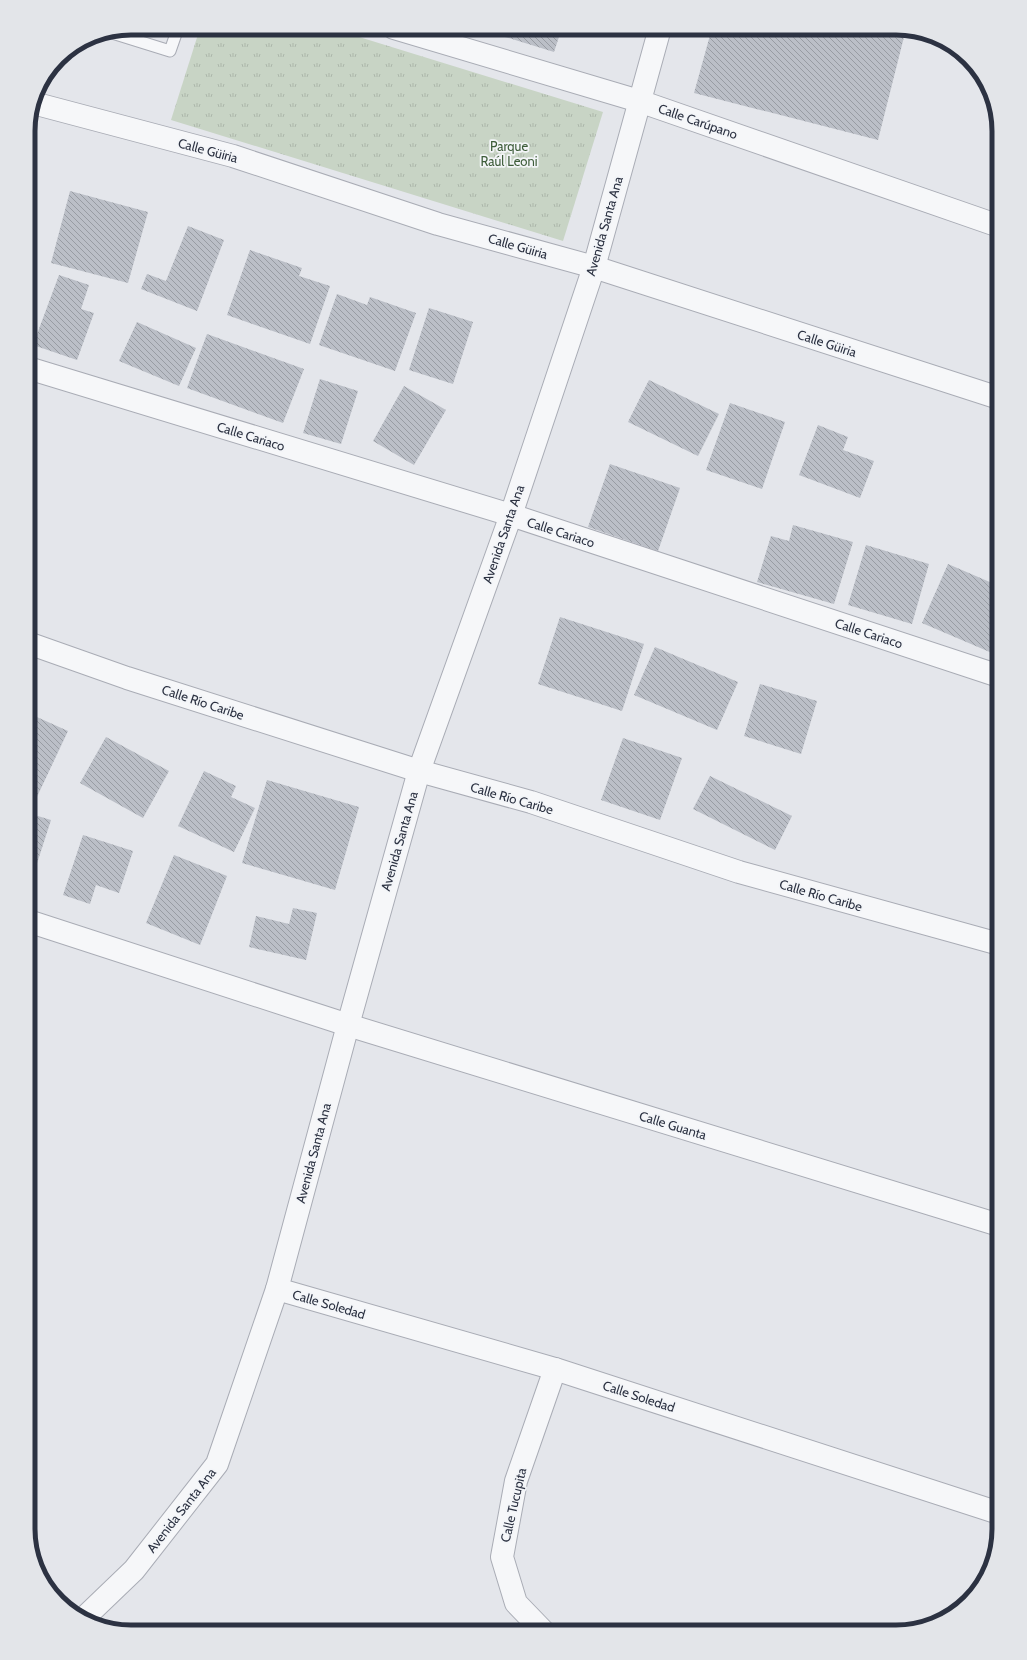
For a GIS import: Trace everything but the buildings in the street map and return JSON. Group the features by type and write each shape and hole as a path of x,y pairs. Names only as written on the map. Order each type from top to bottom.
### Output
{"street":[{"name":"Calle Carúpano","path":"417,35 639,101 992,224"},
{"name":"Avenida Santa Ana","path":"87,1615 134,1570 217,1464 277,1289 348,1024 419,771 511,515 594,267 658,35"},
{"name":"Calle Güiria","path":"39,104 233,156 438,224 594,267 992,396"},
{"name":"Calle Cariaco","path":"35,370 511,515 992,674"},
{"name":"Calle Río Caribe","path":"35,645 127,678 419,771 531,802 739,872 992,942"},
{"name":"Calle Guanta","path":"35,923 348,1024 992,1223"},
{"name":"Calle Soledad","path":"277,1289 555,1369 992,1511"},
{"name":"Calle Tucupita","path":"537,1625 516,1603 502,1557 516,1481 555,1369"}],"lane":[{"path":"121,36 170,51 176,35"}],"green space":[{"name":"Parque Raúl Leoni","path":"198,35 353,35 603,112 563,241 171,120"}]}
